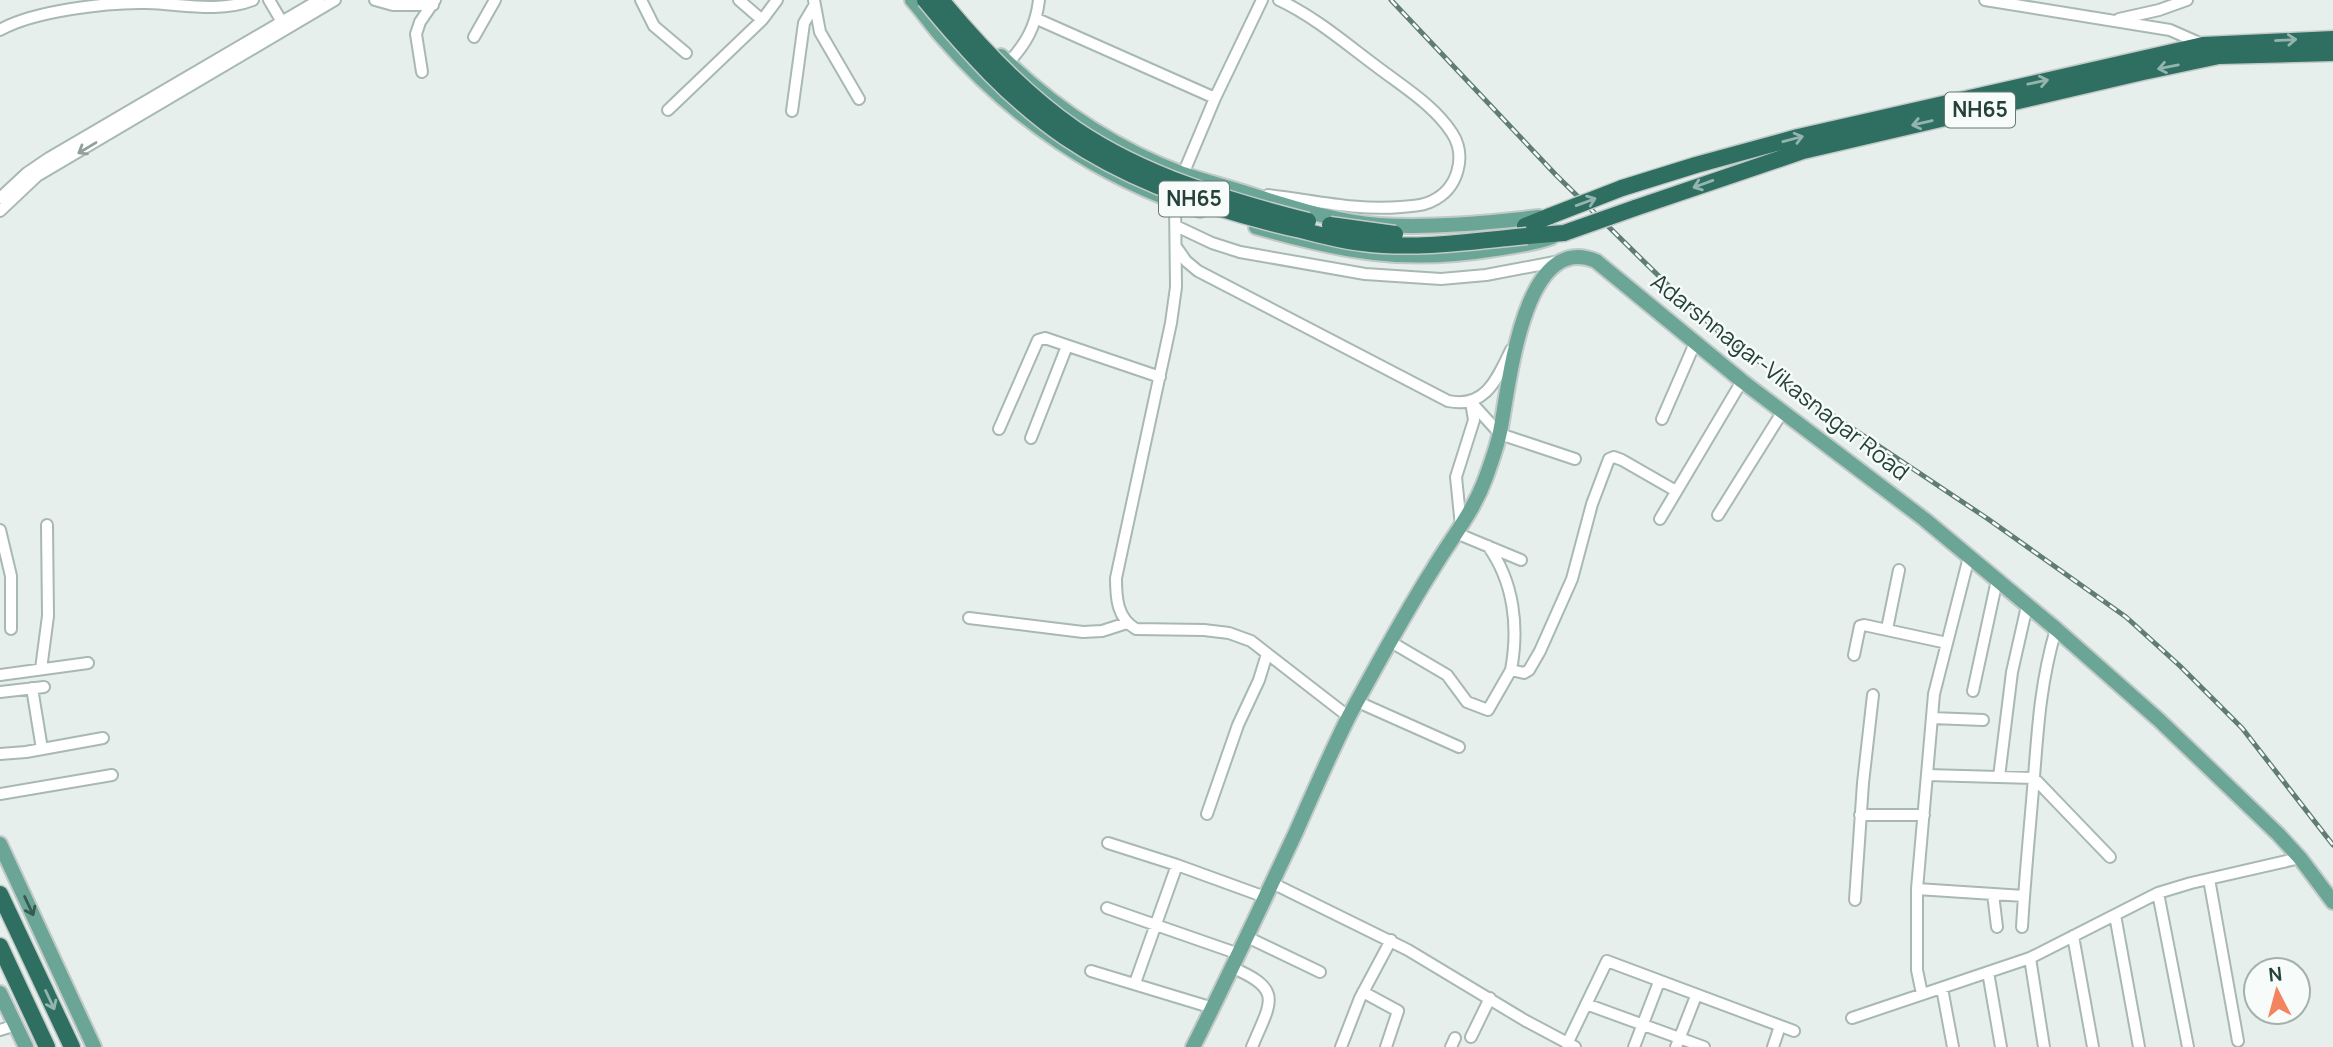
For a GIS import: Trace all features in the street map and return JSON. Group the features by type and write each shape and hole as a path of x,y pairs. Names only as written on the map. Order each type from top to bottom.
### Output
{"highway":[{"name":"NH65","path":"926,0 973,55 1022,102 1063,135 1097,157 1153,183 1253,218 1363,243 1431,245 1526,231 1550,216 1622,188 1798,137 1946,102 2203,45 2333,38"},
{"name":"NH65","path":"949,0 1001,67 1075,129 1120,156 1213,194 1308,221 1378,233 1564,233 1802,151 2219,56 2333,53"},
{"path":"2314,38 2333,32"},
{"path":"0,894 72,1047"},
{"path":"0,946 47,1047"}],"main road":[{"path":"912,0 943,39 987,84 1060,144 1117,177 1175,202 1313,243 1374,254 1430,257 1464,254 1537,243 1564,233"},
{"path":"949,0 1008,63 1096,132 1133,152 1183,173 1304,211 1376,225 1426,226 1550,216"},
{"name":"Adarshnagar-Vikasnagar Road","path":"1560,261 1584,256 1596,261 1742,381 1875,480 1997,580 2159,720 2248,805 2300,858 2333,902"},
{"path":"1193,1047 1236,961 1349,717 1427,578 1475,505 1500,434 1516,341 1530,301 1560,261"},
{"path":"0,844 94,1047"},
{"path":"0,993 26,1047"}],"street":[{"path":"0,30 74,5 142,1 197,7 228,6 253,0"},
{"path":"269,0 282,22"},
{"path":"0,211 37,176 319,0"},
{"path":"0,198 27,173 49,158 335,0"},
{"path":"375,0 393,5 434,3"},
{"path":"474,37 495,0"},
{"path":"641,0 654,26 686,53"},
{"path":"739,0 762,20"},
{"path":"668,110 762,20 777,0"},
{"path":"1008,63 1025,43 1037,19 1039,0"},
{"path":"1262,0 1215,98 1183,173 1175,202 1176,287 1171,323 1116,578 1116,594 1120,613 1127,623 1136,628 1204,630 1229,633 1251,641 1349,717"},
{"path":"1241,191 1348,207 1412,206 1432,202 1444,193 1458,172 1461,161 1454,135 1425,103 1317,22 1279,0"},
{"path":"1985,0 2170,30 2203,45 2219,56"},
{"path":"2111,21 2159,10 2186,0"},
{"path":"422,72 417,48 417,29 434,3"},
{"path":"814,3 823,39 859,99"},
{"path":"792,111 804,23 814,3"},
{"path":"1037,19 1215,98"},
{"path":"1176,226 1212,243 1240,252 1365,274 1441,279 1486,275 1560,261"},
{"path":"1177,248 1186,261 1198,271 1437,396 1460,403 1471,402 1494,382 1516,341"},
{"path":"999,429 1038,340 1045,338 1160,377"},
{"path":"1662,419 1695,343"},
{"path":"1031,438 1067,346"},
{"path":"1660,519 1742,381"},
{"path":"1471,402 1500,434 1575,460"},
{"path":"1471,402 1474,420 1455,477 1458,530 1521,560"},
{"path":"1718,515 1783,411"},
{"path":"1511,670 1524,673 1540,650 1572,579 1591,504 1609,459 1614,457 1622,460 1676,491"},
{"path":"41,669 48,616 47,525"},
{"path":"0,530 10,576 11,629"},
{"path":"1391,642 1447,675 1467,702 1488,709 1511,670 1515,626 1510,592 1497,559 1488,546"},
{"path":"1922,995 1917,970 1917,889 1934,695 1969,557"},
{"path":"1887,629 1899,570"},
{"path":"1973,691 1997,580"},
{"path":"1999,777 2010,684 2028,606"},
{"path":"969,618 1083,632 1102,631 1127,623"},
{"path":"1854,655 1860,626 1870,625 1947,643"},
{"path":"2022,927 2042,682 2056,629"},
{"path":"1207,814 1238,725 1259,680 1267,654"},
{"path":"0,675 88,663"},
{"path":"0,692 44,687"},
{"path":"32,688 43,749"},
{"path":"1855,900 1860,815 1873,695"},
{"path":"1358,702 1459,747"},
{"path":"1932,718 1983,720"},
{"path":"0,754 103,738"},
{"path":"0,794 112,775"},
{"path":"1927,775 2034,778 2110,857"},
{"path":"1860,815 1924,815"},
{"path":"1108,843 1269,890 1391,940 1571,1045 1606,961 1794,1031"},
{"path":"1852,1018 2030,957 2158,893 2300,858"},
{"path":"1135,983 1177,865"},
{"path":"2209,879 2238,1041"},
{"path":"1917,889 2024,896"},
{"path":"2158,893 2188,1047"},
{"path":"1993,894 1997,927"},
{"path":"1107,908 1157,925 1236,961 1265,986 1270,999 1252,1047"},
{"path":"2115,915 2139,1047"},
{"path":"2073,936 2093,1047"},
{"path":"1247,937 1320,972"},
{"path":"1341,1047 1363,992 1391,940"},
{"path":"2030,957 2044,1047"},
{"path":"1091,971 1213,1008"},
{"path":"1988,972 2001,1047"},
{"path":"1634,1047 1659,982"},
{"path":"1942,988 1953,1047"},
{"path":"1363,992 1398,1011 1386,1047"},
{"path":"1678,1042 1696,996"},
{"path":"1471,1037 1490,998"},
{"path":"1586,1004 1643,1025 1678,1042 1704,1047"},
{"path":"0,1031 16,1025"},
{"path":"1773,1047 1780,1026"}],"railway":[{"path":"1391,0 1556,175 1720,333 1825,410 1988,519 2126,617 2242,728 2333,845"}]}
